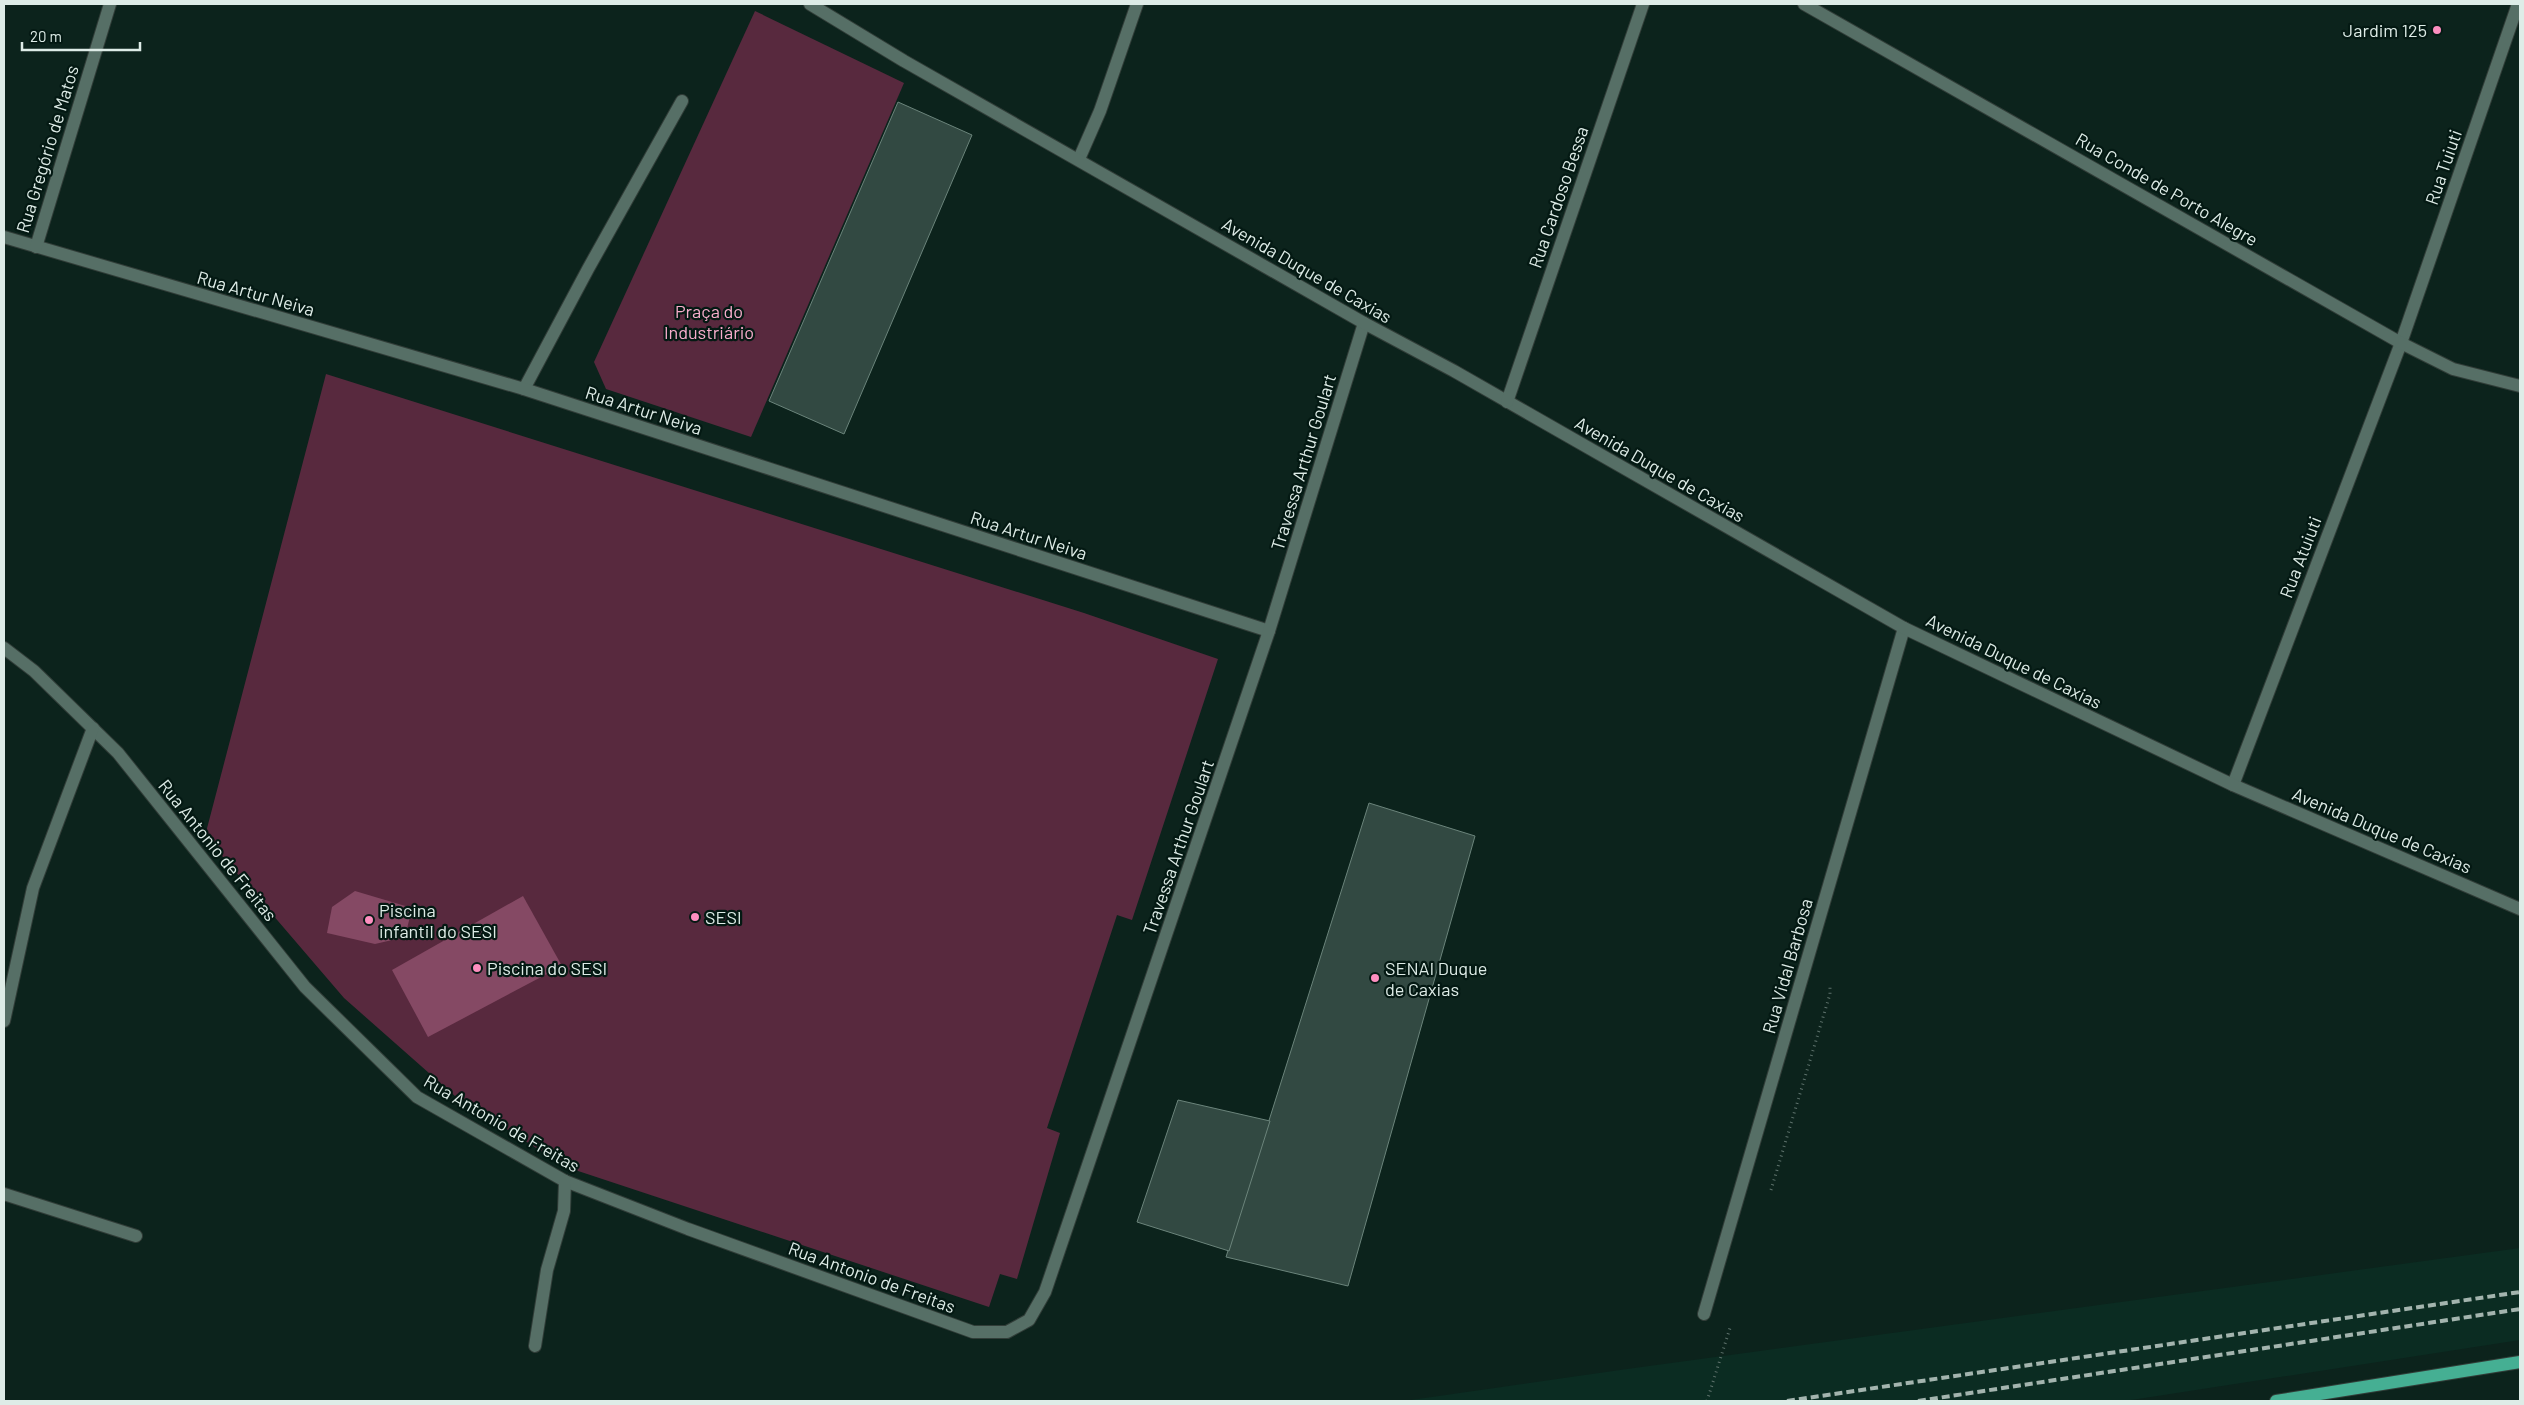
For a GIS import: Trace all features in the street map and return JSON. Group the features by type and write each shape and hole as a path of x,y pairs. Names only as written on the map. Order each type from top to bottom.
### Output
{"main road":[{"path":"2276,1401 2520,1362"}],"street":[{"name":"Rua Gregório de Matos","path":"36,247 110,4"},
{"name":"Avenida Duque de Caxias","path":"810,4 904,61 1904,628 2233,785 2520,909"},
{"path":"1079,159 1100,111 1138,4"},
{"name":"Rua Cardoso Bessa","path":"1507,402 1642,4"},
{"name":"Rua Conde de Porto Alegre","path":"1804,4 2401,343 2453,369 2520,386"},
{"name":"Rua Tuiuti","path":"2401,343 2518,4"},
{"path":"524,389 588,269 682,101"},
{"name":"Rua Artur Neiva","path":"4,237 524,389 1269,631"},
{"name":"Travessa Arthur Goulart","path":"973,1332 1007,1332 1028,1320 1045,1292 1269,631 1364,323"},
{"name":"Rua Atuiuti","path":"2233,785 2401,343"},
{"name":"Rua Vidal Barbosa","path":"1704,1314 1904,628"},
{"name":"Rua Antonio de Freitas","path":"4,648 34,671 118,753 305,987 417,1097 565,1181 688,1229 973,1332"},
{"path":"4,1022 33,888 93,728"},
{"path":"535,1346 547,1270 564,1211 565,1181"},
{"path":"4,1194 136,1236"}],"shaded area":[{"name":"Piscina infantil do SESI","path":"355,891 412,908 405,937 375,944 327,933 332,907"},
{"name":"Piscina do SESI","path":"523,896 562,966 428,1037 392,970"},
{"path":"2520,1248 2520,1340 2125,1401 1404,1401 1627,1369"}],"green space":[{"name":"Praça do Industriário","path":"755,11 904,83 751,437 606,389 594,362"},
{"name":"SESI","path":"326,374 1084,613 1218,659 1132,920 1117,915 1047,1128 1060,1133 1017,1279 1000,1274 989,1307 566,1167 455,1096 344,998 205,836"}],"building":[{"path":"898,102 972,135 844,434 769,401"},
{"name":"SENAI Duque de Caxias","path":"1369,803 1475,836 1348,1286 1226,1257"},
{"path":"1178,1100 1270,1121 1229,1251 1137,1222"}],"railway":[{"path":"1787,1401 2520,1292"},
{"path":"1918,1401 2520,1309"}],"place":[{"name":"Jardim 125","path":"2437,30"},
{"name":"SESI","path":"695,917"},
{"name":"Piscina infantil do SESI","path":"369,920"},
{"name":"Piscina do SESI","path":"477,968"},
{"name":"SENAI Duque de Caxias","path":"1375,978"}]}
